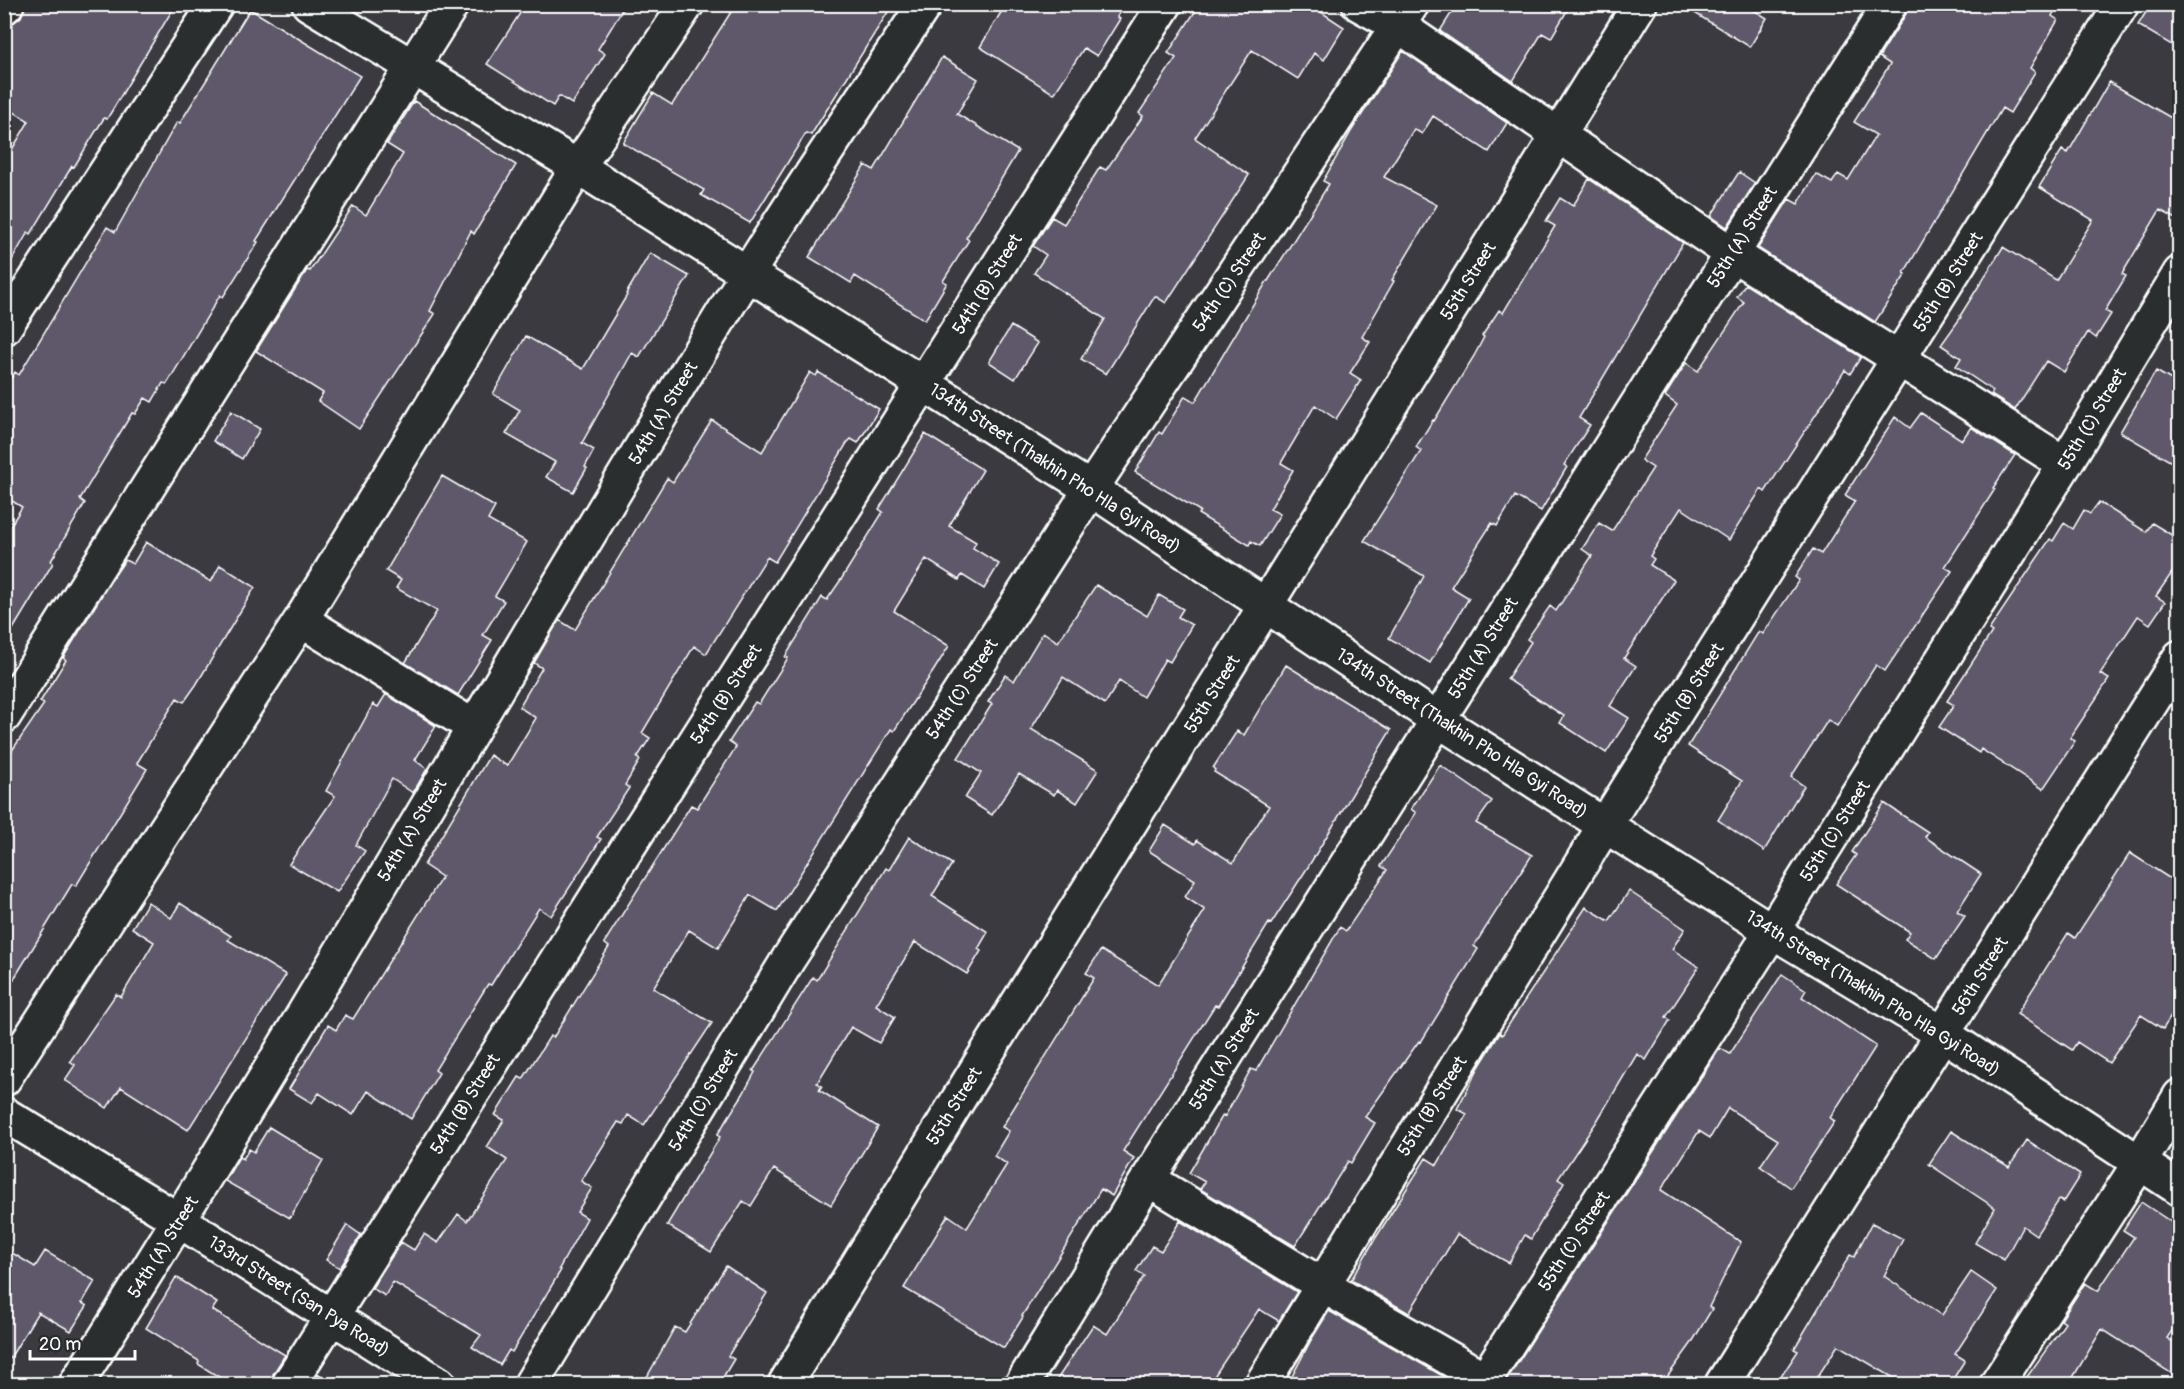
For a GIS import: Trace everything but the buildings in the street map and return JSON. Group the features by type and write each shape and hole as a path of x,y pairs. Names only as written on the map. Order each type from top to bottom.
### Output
{"street":[{"path":"4,328 216,4"},
{"name":"134th Street (Thakhin Pho Hla Gyi Road)","path":"309,4 578,167 1091,489 1438,720 1772,931 1943,1034 2180,1189"},
{"path":"4,716 452,4"},
{"path":"4,1079 301,620 578,167 687,4"},
{"name":"54th (A) Street","path":"76,1384 180,1221 747,274 925,4"},
{"name":"54th (B) Street","path":"289,1384 1165,4"},
{"path":"1359,4 1406,15 1558,136 1731,253 2065,464"},
{"name":"55th Street","path":"785,1384 975,1072 1641,4"},
{"name":"55th (A) Street","path":"1022,1384 1148,1179 1890,4"},
{"name":"55th (B) Street","path":"1262,1384 1605,825 2122,4"},
{"name":"54th (C) Street","path":"531,1384 789,958 1091,489 1406,15"},
{"name":"55th (C) Street","path":"1484,1382 1772,931 2065,464 2180,273"},
{"path":"301,620 474,727"},
{"name":"56th Street","path":"1722,1384 2180,657"},
{"path":"1997,1384 2139,1164 2180,1096"},
{"name":"133rd Street (San Pya Road)","path":"4,1114 180,1221 439,1384"},
{"path":"1148,1179 1484,1382"}]}
